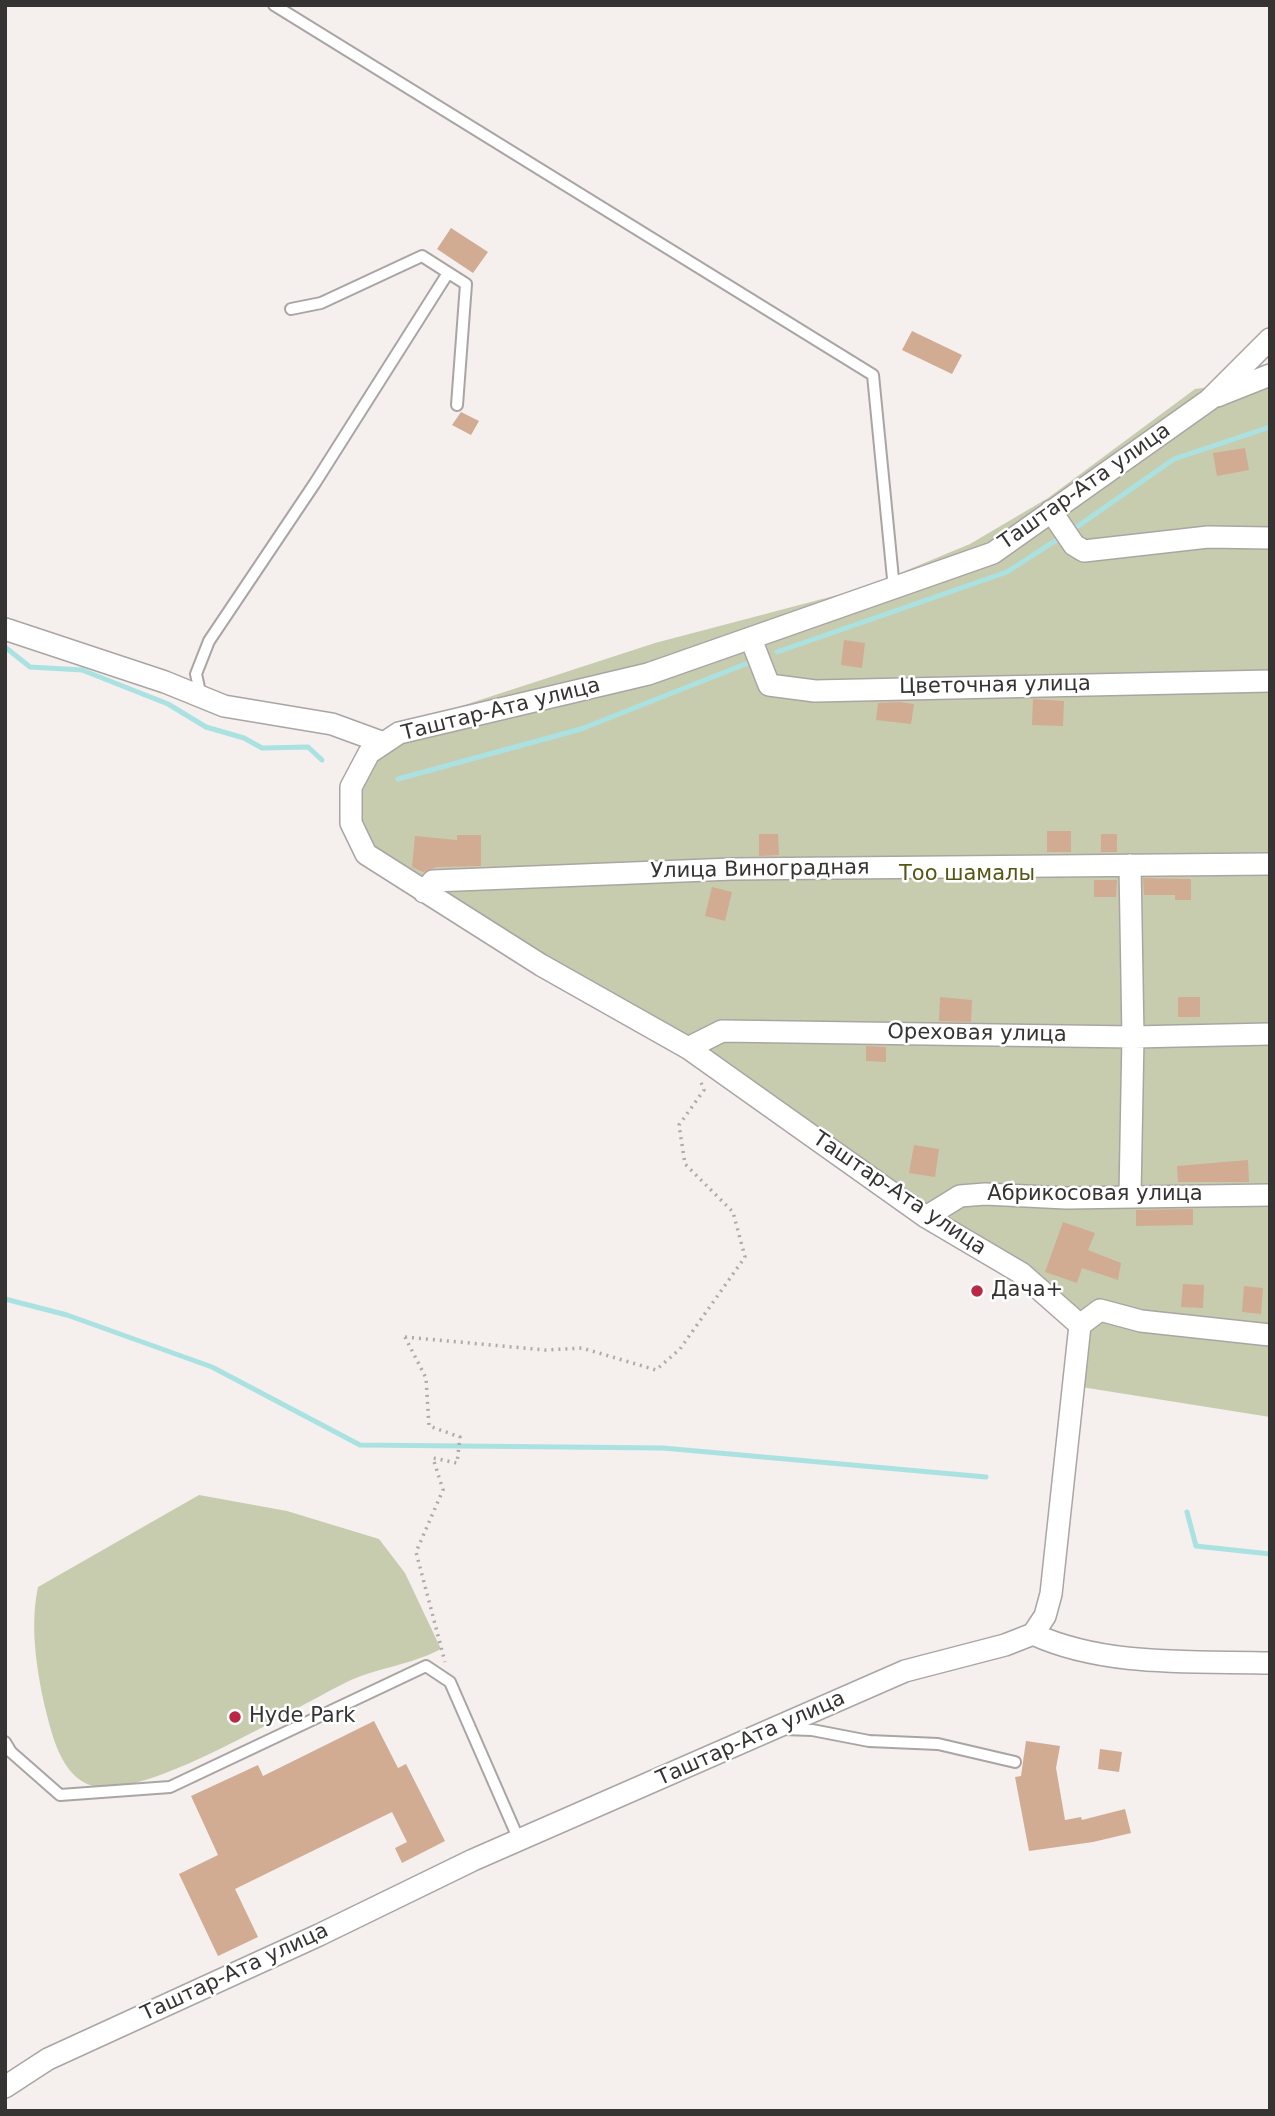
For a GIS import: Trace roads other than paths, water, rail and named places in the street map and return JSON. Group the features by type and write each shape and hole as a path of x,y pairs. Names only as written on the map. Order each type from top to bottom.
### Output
{"street":[{"path":"1209,400 1270,338"},
{"path":"1209,400 1270,375"},
{"name":"Таштар-Ата улица","path":"1080,1325 1021,1273 926,1217 688,1048 541,965 366,854 351,823 351,787 369,753 399,733 648,674 993,553 1209,400"},
{"path":"1051,511 1074,545 1084,551 1208,537 1270,538"},
{"path":"5,629 225,706 332,724 384,743"},
{"name":"Цветочная улица","path":"751,639 769,685 815,691 1270,681"},
{"name":"Улица Виноградная","path":"424,891 433,881 732,869 1270,864"},
{"path":"1130,865 1133,1037 1130,1195"},
{"name":"Ореховая улица","path":"688,1048 723,1031 1133,1037 1270,1034"},
{"name":"Абрикосовая улица","path":"926,1217 960,1196 972,1195 1066,1198 1270,1195"},
{"path":"1270,1335 1141,1321 1100,1310 1080,1325 1051,1594 1045,1616 1033,1634 1062,1647 1136,1659 1270,1663"},
{"name":"Таштар-Ата улица","path":"5,2087 48,2059 519,1840 905,1671 1005,1645 1033,1634"}],"lane":[{"path":"274,5 873,375 894,589"},
{"path":"291,309 321,303 422,256 466,284 457,405"},
{"path":"201,697 196,674 209,641 315,483 448,273"},
{"path":"5,1742 11,1752 60,1794 170,1787 426,1666 450,1682 519,1840"},
{"path":"777,1729 812,1730 869,1741 938,1744 1015,1762"}],"waterway":[{"path":"1078,526 1174,459 1270,427"},
{"path":"777,652 1007,572 1061,537"},
{"path":"5,647 30,667 82,670 168,704 206,727 244,738 262,748 308,747 322,760"},
{"path":"398,779 581,729 753,661"},
{"path":"5,1299 67,1315 212,1367 360,1445 663,1448 986,1477"},
{"path":"1187,1512 1196,1546 1270,1554"}],"place":[{"name":"Дача+","path":"977,1291"},
{"name":"Hyde Park","path":"235,1717"}],"park label":[{"name":"Тоо шамалы","path":"967,875"}]}
